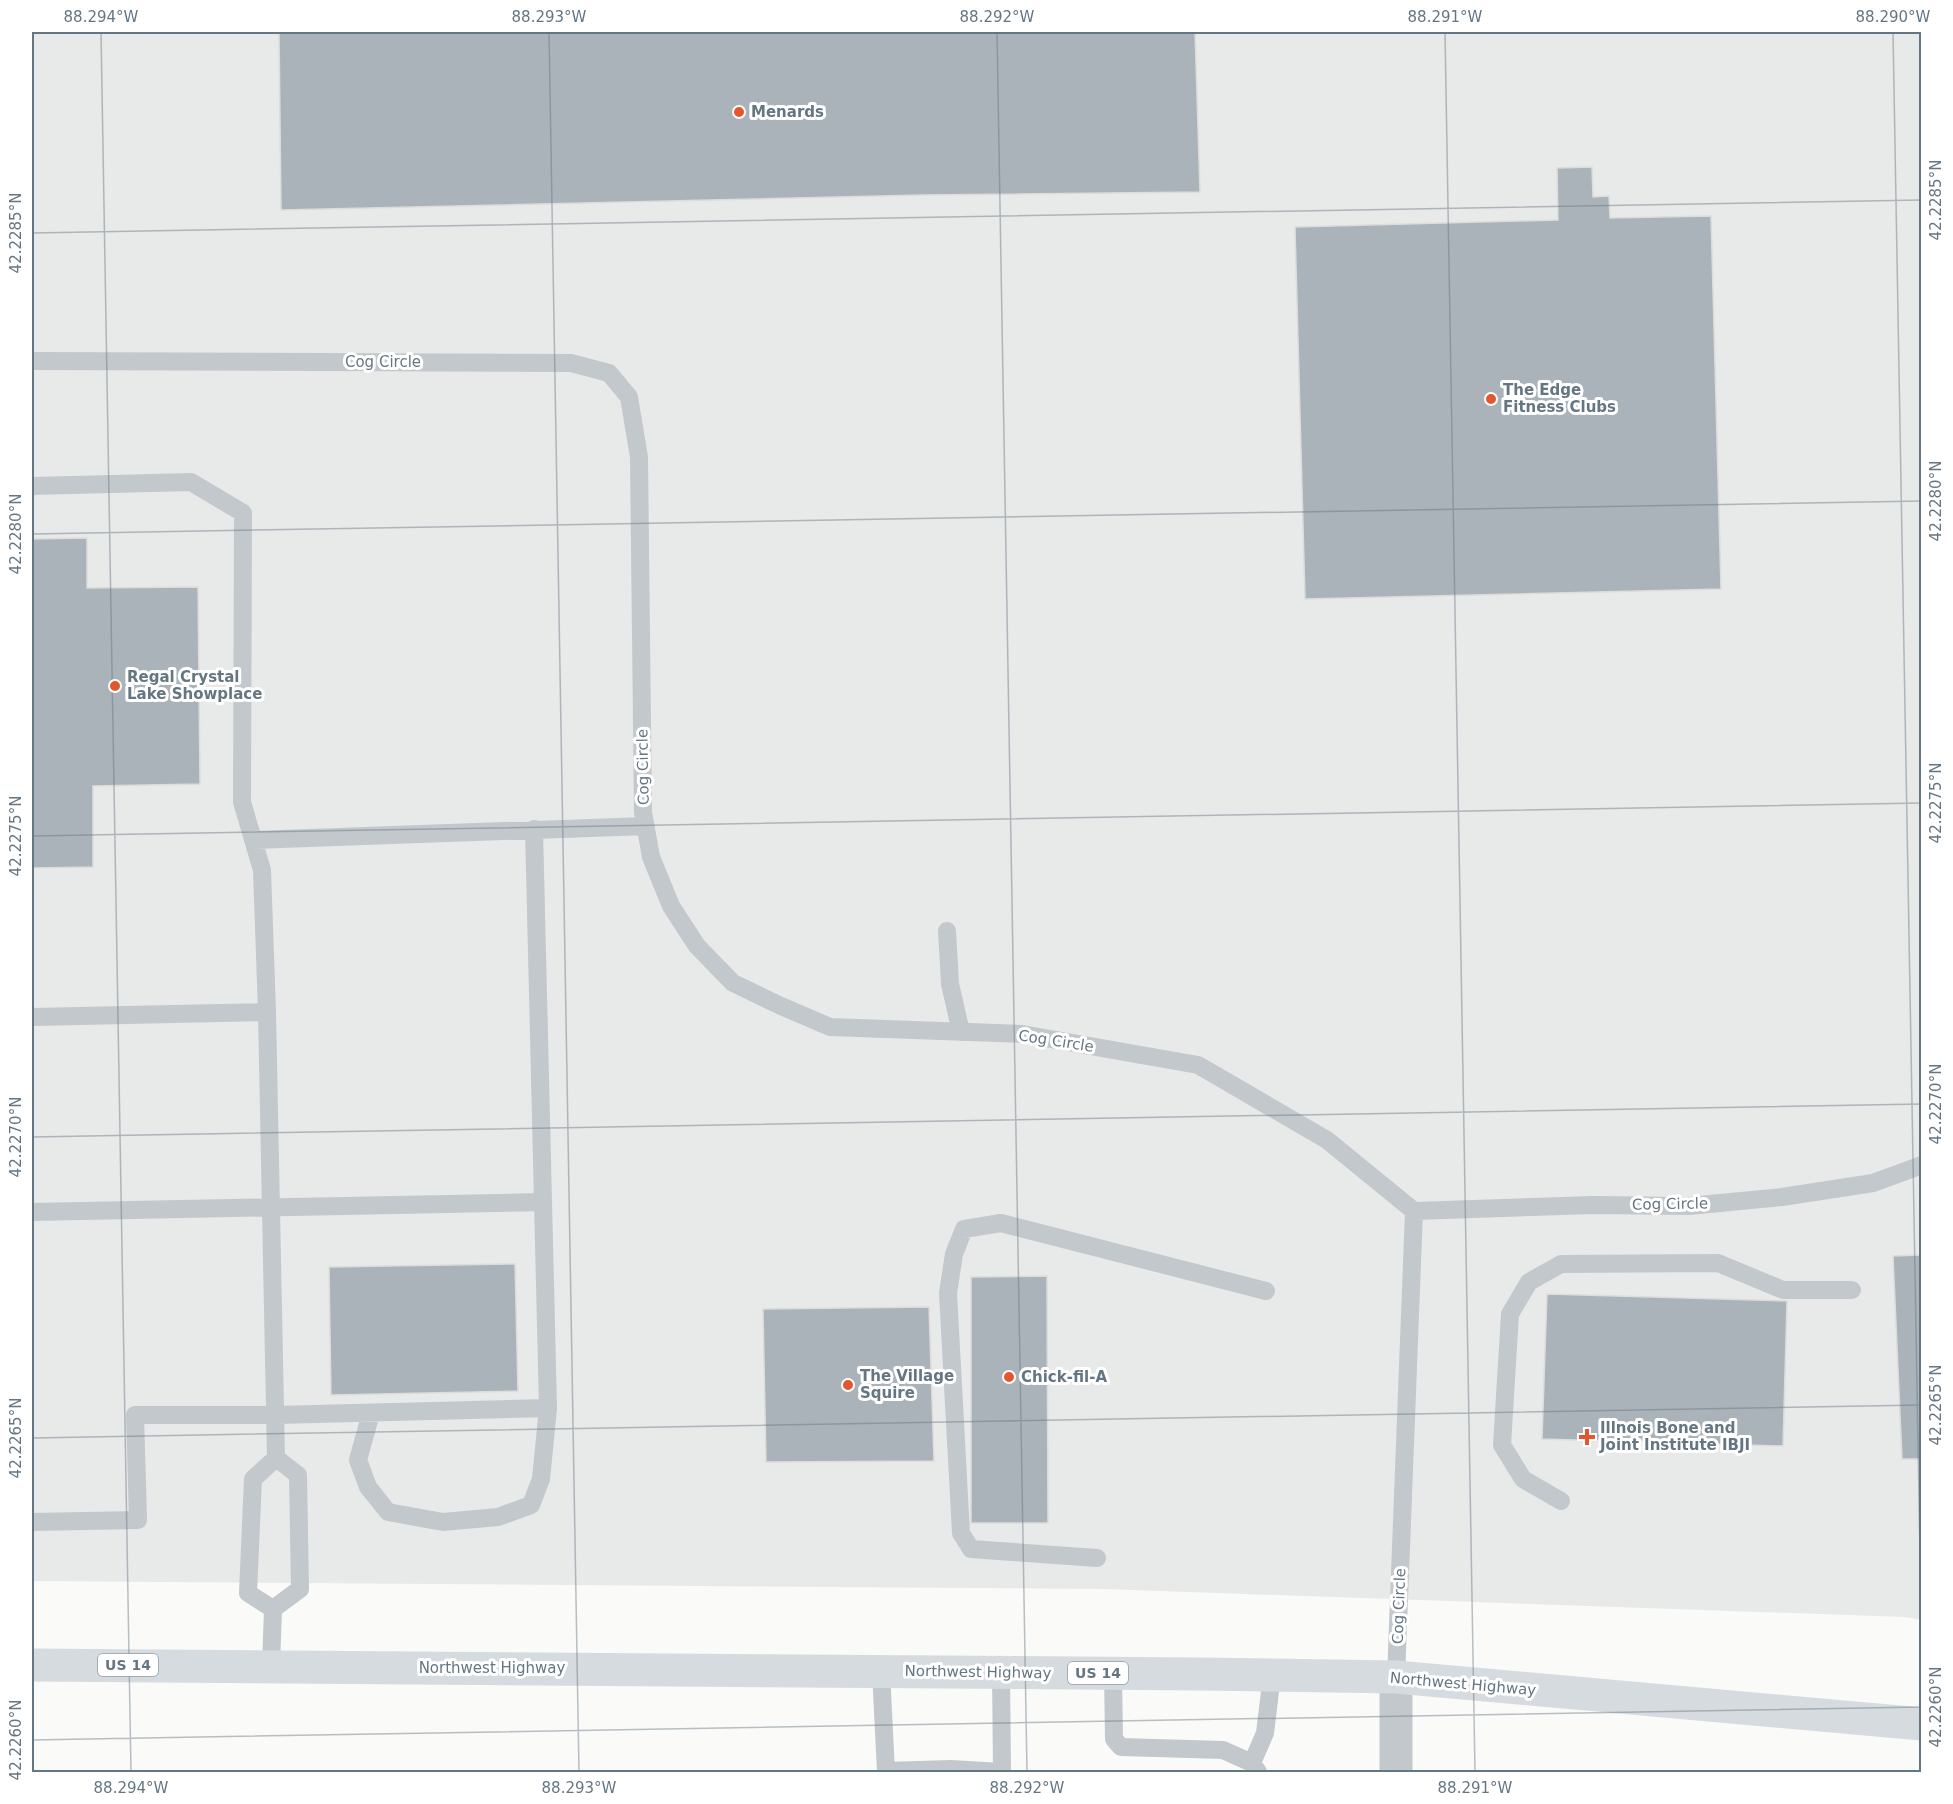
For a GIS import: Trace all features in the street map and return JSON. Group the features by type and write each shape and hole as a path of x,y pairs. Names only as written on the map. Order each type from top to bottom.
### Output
{"main road":[{"name":"Northwest Highway","path":"32,1665 1396,1677 1922,1724"}],"street":[{"path":"1396,1677 1396,1773"}],"lane":[{"name":"Cog Circle","path":"32,361 571,363 609,374 629,397 639,457 643,812 651,857 671,906 698,946 733,982 830,1027 1023,1034 1198,1065 1327,1140 1414,1210 1592,1205 1689,1206 1782,1197 1873,1183 1922,1165"},
{"path":"32,486 191,482 243,513 243,802 262,870 276,1415 276,1458 253,1479 248,1593 273,1609"},
{"path":"254,840 646,826"},
{"path":"371,1413 358,1460 368,1487 387,1512 443,1522 498,1517 531,1505 542,1479 548,1408 534,829"},
{"path":"947,931 950,984 961,1032"},
{"path":"32,1017 267,1012"},
{"path":"32,1212 543,1202"},
{"name":"Cog Circle","path":"1396,1677 1414,1210"},
{"path":"1097,1558 971,1549 961,1533 948,1293 954,1254 964,1229 1001,1223 1266,1291"},
{"path":"1561,1501 1523,1479 1502,1445 1510,1314 1529,1282 1562,1264 1718,1263 1783,1290 1852,1290"},
{"path":"32,1522 138,1520 135,1415 276,1415 548,1408"},
{"path":"273,1609 300,1589 298,1475 276,1458"},
{"path":"272,1666 273,1609"},
{"path":"881,1671 886,1772 951,1769 1002,1772 1001,1672"},
{"path":"1113,1673 1114,1739 1121,1747 1223,1750 1255,1768 1264,1733 1272,1675"}],"shaded area":[{"path":"32,32 1921,32 1921,1620 1904,1617 1104,1589 32,1581"}],"building":[{"name":"Menards","path":"279,32 1195,32 1200,192 922,195 281,210"},
{"path":"1592,167 1593,197 1609,196 1610,218 1711,216 1721,589 1305,599 1295,227 1558,220 1557,168"},
{"name":"Regal Crystal Lake Showplace","path":"87,538 87,588 198,587 200,784 93,786 93,867 32,868 32,539"},
{"path":"1922,1255 1922,1459 1902,1459 1893,1256"},
{"path":"515,1264 518,1391 331,1395 329,1267"},
{"name":"Chick-fil-A","path":"1047,1276 1048,1523 971,1523 971,1277"},
{"path":"1547,1294 1787,1301 1783,1446 1542,1439"},
{"name":"The Village Squire","path":"929,1307 934,1461 766,1462 763,1309"}],"place":[{"name":"Menards","path":"739,112"},
{"name":"The Edge Fitness Clubs","path":"1491,399"},
{"name":"Regal Crystal Lake Showplace","path":"115,686"},
{"name":"Chick-fil-A","path":"1009,1377"},
{"name":"The Village Squire","path":"848,1385"},
{"name":"Illnois Bone and Joint Institute IBJI","path":"1587,1437"}]}
